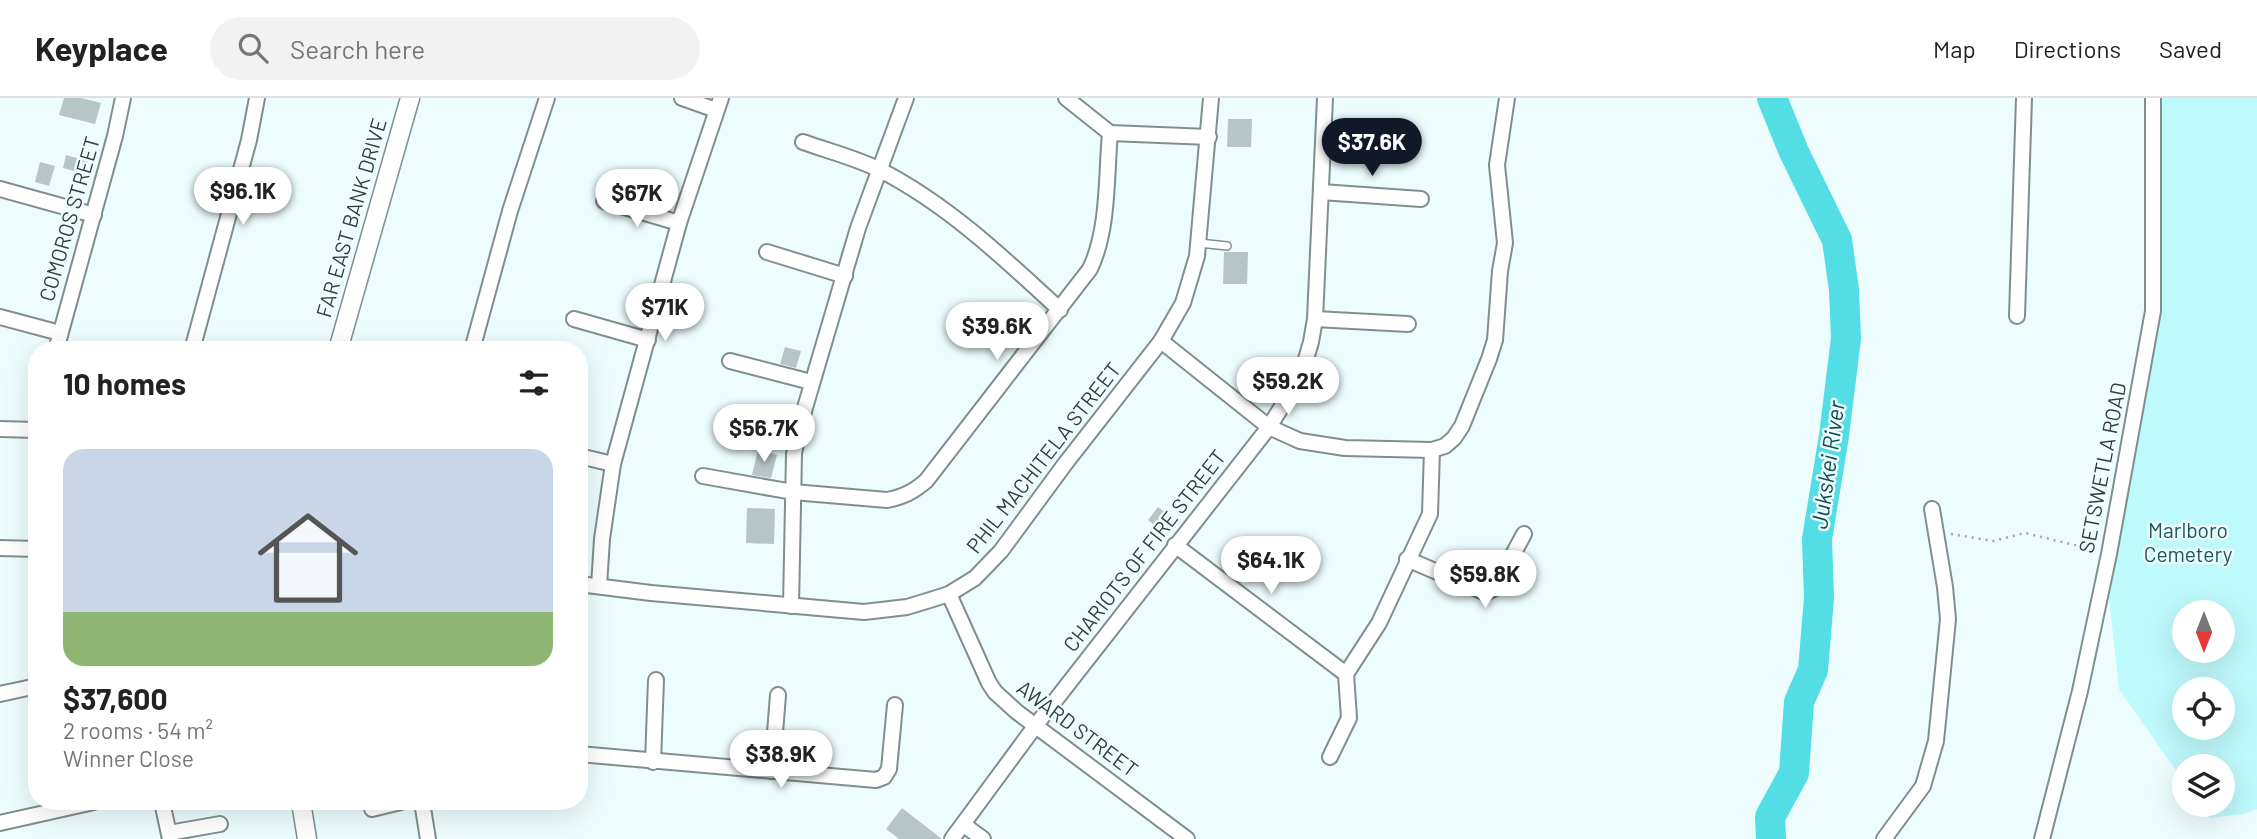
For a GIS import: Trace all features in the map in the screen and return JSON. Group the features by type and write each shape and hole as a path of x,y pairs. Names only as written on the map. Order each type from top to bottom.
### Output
{"street":[{"name":"COMOROS STREET","path":"58,341 121,114 123,98"},
{"path":"194,341 249,140 257,98"},
{"name":"FAR EAST BANK DRIVE","path":"341,341 410,98"},
{"path":"474,341 510,211 547,98"},
{"path":"599,586 602,539 613,464 679,223 719,104 682,98"},
{"path":"791,606 794,454 811,382 878,169 906,98"},
{"path":"1066,98 1110,133 1209,138"},
{"name":"PHIL MACHITELA STREET","path":"588,585 791,606 881,612 949,594 975,579 1001,551 1161,341 1183,303 1190,286 1199,243 1211,98"},
{"name":"CHARIOTS OF FIRE STREET","path":"952,839 1036,725 1269,427 1301,376 1315,319 1325,98"},
{"path":"1161,341 1269,427 1300,441 1322,446 1432,450 1445,446 1462,426 1495,340 1500,271 1505,243 1497,164 1507,98"},
{"path":"2017,316 2024,98"},
{"name":"SETSWETLA ROAD","path":"2042,839 2071,732 2109,554 2154,300 2153,98"},
{"path":"703,477 793,492 887,500 912,492 926,481 1090,269 1096,257 1102,227 1110,133"},
{"path":"803,142 878,169 932,201 1020,273 1060,310"},
{"path":"0,189 94,215"},
{"path":"1321,192 1421,199"},
{"path":"604,201 679,223"},
{"path":"767,252 845,276"},
{"path":"0,317 60,333"},
{"path":"574,319 648,340"},
{"path":"1315,319 1408,324"},
{"path":"730,361 811,382"},
{"path":"0,429 28,430"},
{"path":"1330,757 1349,718 1346,674 1379,623 1430,514 1432,450"},
{"path":"588,458 613,464"},
{"path":"1884,839 1923,786 1936,741 1948,619 1932,509"},
{"path":"1407,559 1486,593 1495,588 1524,534"},
{"path":"1175,545 1346,674"},
{"path":"0,548 28,549"},
{"name":"AWARD STREET","path":"949,594 989,683 1002,699 1187,839"},
{"path":"653,762 656,680"},
{"path":"0,694 28,688"},
{"path":"772,771 778,695"},
{"path":"588,755 861,781 876,780 884,777 892,758 895,705"},
{"path":"0,823 58,810"},
{"path":"164,810 170,836 220,824"},
{"path":"302,810 307,839"},
{"path":"423,810 428,839"},
{"path":"964,825 983,839"}],"lane":[{"path":"1199,243 1227,246"}],"path":[{"path":"1934,531 1993,541 2025,533 2109,554"}],"green space":[{"name":"Marlboro Cemetery","path":"2155,98 2257,98 2257,809 2235,815 2235,754 2172,754 2172,765 2119,689 2109,597 2157,306"}],"building":[{"path":"64,98 81,98 101,103 95,124 59,115"},
{"path":"1228,119 1252,119 1251,147 1227,147"},
{"path":"66,155 88,161 85,174 63,168"},
{"path":"40,162 55,166 49,186 35,182"},
{"path":"1224,252 1248,252 1247,284 1223,284"},
{"path":"785,347 801,351 796,368 780,364"},
{"path":"758,450 777,455 771,478 752,475"},
{"path":"1158,507 1171,517 1160,530 1148,520"},
{"path":"747,508 775,509 774,544 746,543"},
{"path":"902,808 942,839 899,839 886,829"}],"waterway":[{"name":"Jukskei River","path":"1771,839 1770,817 1794,773 1799,702 1813,670 1819,598 1817,539 1834,436 1846,338 1844,290 1837,240 1794,152 1772,98"}]}
